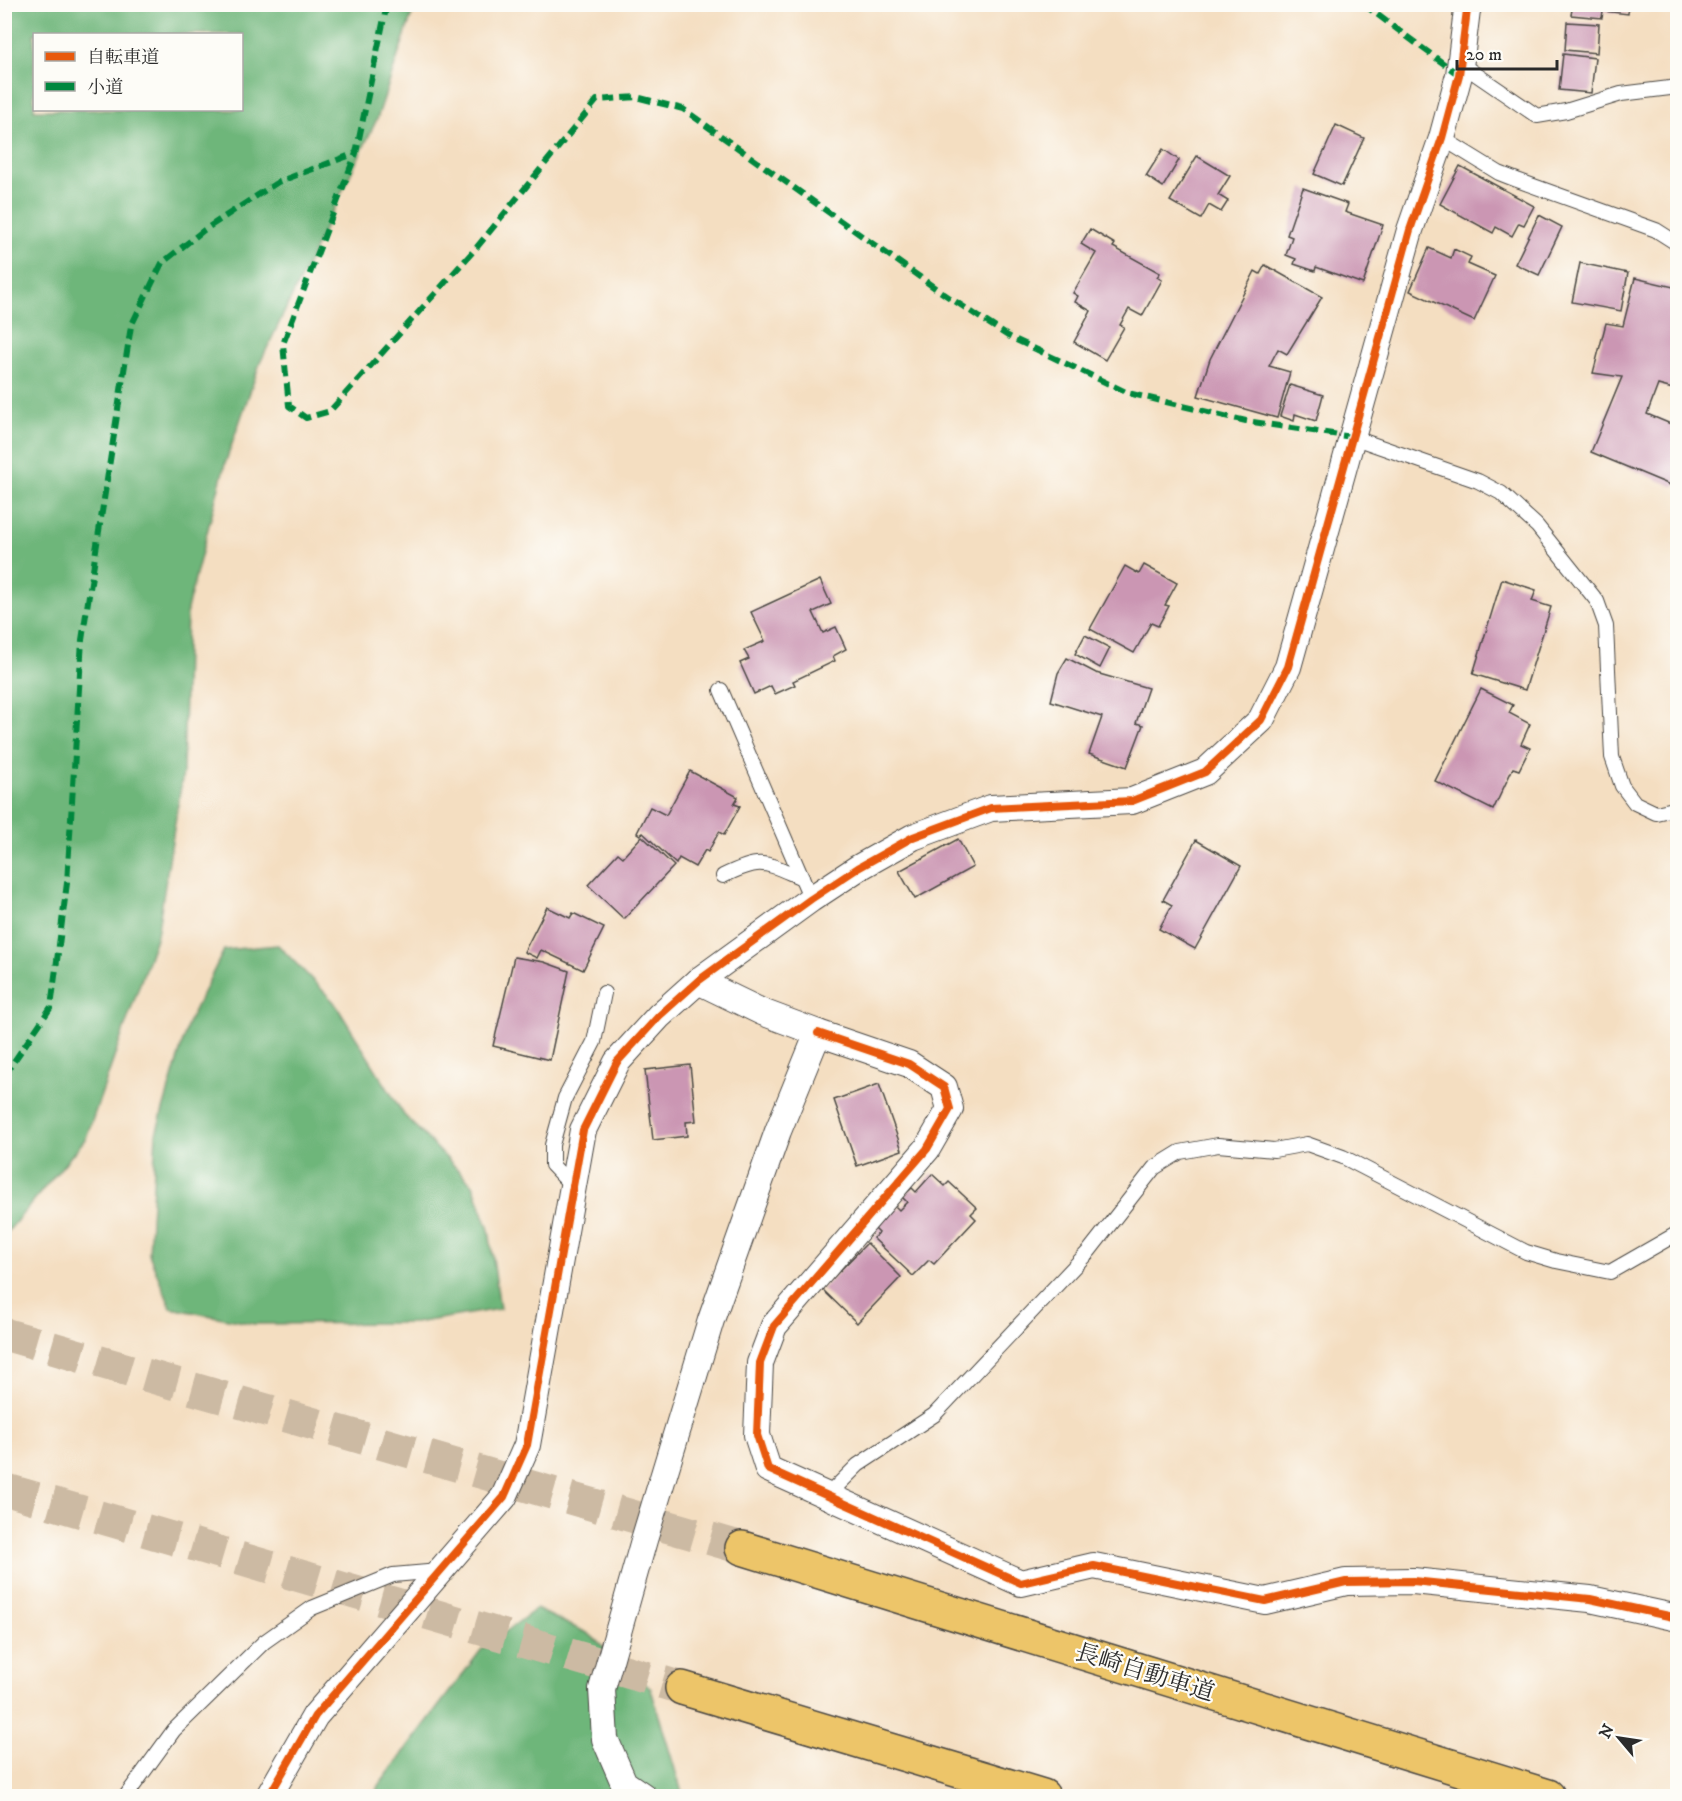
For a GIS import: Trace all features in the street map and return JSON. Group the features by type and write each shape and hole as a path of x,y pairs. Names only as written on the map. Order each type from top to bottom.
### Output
{"highway":[{"name":"長崎自動車道","path":"742,1548 1548,1797"},
{"path":"682,1688 1043,1797"}],"street":[{"path":"269,1797 315,1716 504,1497 527,1445 583,1130 616,1062 659,1016 807,888 858,868 914,837 991,808 1132,801 1205,772 1261,720 1288,668 1410,230 1442,138 1461,64 1467,10 1470,4"},
{"path":"698,981 762,1012 909,1064 944,1087 950,1109 927,1149 774,1326 760,1363 757,1435 768,1469 1021,1583 1094,1566 1265,1601 1346,1582 1413,1581 1590,1599 1677,1618"},
{"path":"643,1797 624,1783 605,1739 602,1689 644,1540 711,1320 778,1131 818,1033"}],"lane":[{"path":"1461,64 1538,116 1566,111 1621,93 1677,87"},
{"path":"1442,138 1499,173 1656,230 1677,244"},
{"path":"1352,437 1478,481 1501,493 1537,526 1597,601 1606,626 1612,757 1622,786 1635,803 1656,813 1677,808"},
{"path":"721,690 807,888"},
{"path":"723,876 755,862 771,865 807,888"},
{"path":"573,1187 552,1165 552,1145 564,1098 594,1042 604,993"},
{"path":"827,1496 858,1465 934,1415 1089,1251 1154,1168 1180,1152 1218,1145 1274,1150 1307,1144 1343,1157 1526,1251 1556,1261 1610,1272 1677,1233"},
{"path":"126,1797 174,1730 264,1642 302,1614 393,1575 441,1571"}],"green space":[{"path":"5,4 415,5 377,119 260,363 225,464 187,609 183,773 157,935 86,1138 5,1235"},
{"path":"278,945 334,1002 404,1115 473,1185 489,1230 500,1309 415,1323 254,1324 171,1308 149,1254 156,1134 188,1023 224,950"},
{"path":"536,1609 589,1634 651,1689 683,1796 374,1796 380,1784 481,1650"}],"building":[{"path":"1573,4 1629,4 1628,14 1603,11 1602,18 1571,15"},
{"path":"1567,22 1599,24 1597,53 1565,50"},
{"path":"1563,54 1595,58 1591,93 1559,90"},
{"path":"1336,125 1364,138 1342,186 1314,174"},
{"path":"1163,149 1179,160 1163,187 1146,176"},
{"path":"1197,156 1230,176 1218,195 1228,201 1221,212 1209,205 1201,219 1170,201"},
{"path":"1460,166 1534,206 1524,225 1519,223 1512,236 1496,227 1493,233 1440,204"},
{"path":"1303,188 1348,204 1345,212 1383,225 1363,284 1316,267 1315,271 1294,264 1296,259 1286,255 1292,237 1287,235"},
{"path":"1539,215 1562,227 1539,275 1515,264"},
{"path":"1090,229 1115,244 1113,247 1160,273 1157,277 1162,280 1142,316 1129,309 1120,325 1124,327 1105,360 1074,342 1091,311 1075,302 1078,296 1073,293 1096,253 1081,244"},
{"path":"1429,248 1451,258 1454,249 1471,257 1468,264 1495,276 1474,321 1410,291"},
{"path":"1580,263 1628,273 1621,311 1572,302"},
{"path":"1265,265 1322,297 1287,354 1278,349 1269,366 1290,372 1277,418 1198,396 1210,359 1255,271 1260,274"},
{"path":"1635,278 1678,288 1678,369 1673,389 1658,385 1647,414 1678,427 1678,482 1675,487 1591,452 1622,377 1593,373 1606,323 1623,326"},
{"path":"1290,385 1323,395 1316,421 1295,414 1294,421 1280,416"},
{"path":"1144,565 1177,583 1165,605 1169,606 1158,626 1151,623 1134,653 1090,629 1125,566 1139,574"},
{"path":"1502,579 1536,590 1532,601 1551,607 1525,690 1473,674"},
{"path":"820,580 831,604 813,612 823,633 836,627 846,649 833,656 835,661 793,681 795,685 775,694 771,686 754,694 740,663 749,659 744,650 765,641 751,612"},
{"path":"1085,635 1110,648 1100,668 1075,654"},
{"path":"1067,658 1096,673 1148,688 1136,723 1143,725 1127,767 1089,754 1102,717 1051,701 1058,673"},
{"path":"1481,689 1513,705 1509,713 1530,724 1521,744 1530,748 1519,770 1513,768 1493,810 1435,781"},
{"path":"690,771 738,797 734,804 740,806 724,835 719,832 708,852 705,850 695,867 679,858 676,864 643,833 640,835 637,833 650,807 666,815"},
{"path":"642,836 674,866 624,919 588,885 618,853 623,857"},
{"path":"958,839 973,867 915,899 899,871"},
{"path":"1196,840 1241,866 1195,949 1159,929 1172,905 1163,900"},
{"path":"547,907 570,918 573,913 604,928 583,970 541,950 537,958 524,952"},
{"path":"514,957 544,962 569,971 550,1060 493,1046"},
{"path":"690,1065 696,1121 686,1122 687,1136 653,1140 645,1070"},
{"path":"879,1084 902,1150 857,1166 834,1100"},
{"path":"932,1174 945,1186 949,1182 977,1208 971,1214 976,1219 934,1264 929,1260 913,1276 873,1238 879,1233 875,1229 895,1206 899,1210 907,1202 902,1197 912,1188 916,1192"},
{"path":"867,1243 901,1277 857,1323 822,1289"}],"tunnel":[{"path":"4,1334 742,1548"},
{"path":"4,1489 682,1688"}],"marked path":[{"path":"387,4 356,153 283,344 289,406 306,418 330,411 477,247 597,100 636,97 683,109 938,290 1008,336 1128,393 1246,421 1352,437"},
{"path":"1363,4 1459,75"},
{"path":"4,1076 51,1007 67,883 82,640 131,326 162,263 204,230 278,182 356,153"}],"cycle path":[{"path":"269,1796 315,1716 504,1497 527,1445 583,1130 617,1062 659,1016 698,981 811,899 858,868 913,837 991,808 1132,801 1205,772 1261,720 1288,667 1410,230 1442,138 1459,75 1467,10 1470,4"},
{"path":"818,1033 909,1064 944,1087 950,1109 927,1149 774,1326 760,1363 757,1435 768,1469 1021,1583 1094,1566 1265,1601 1346,1582 1413,1581 1590,1599 1678,1618"}]}
